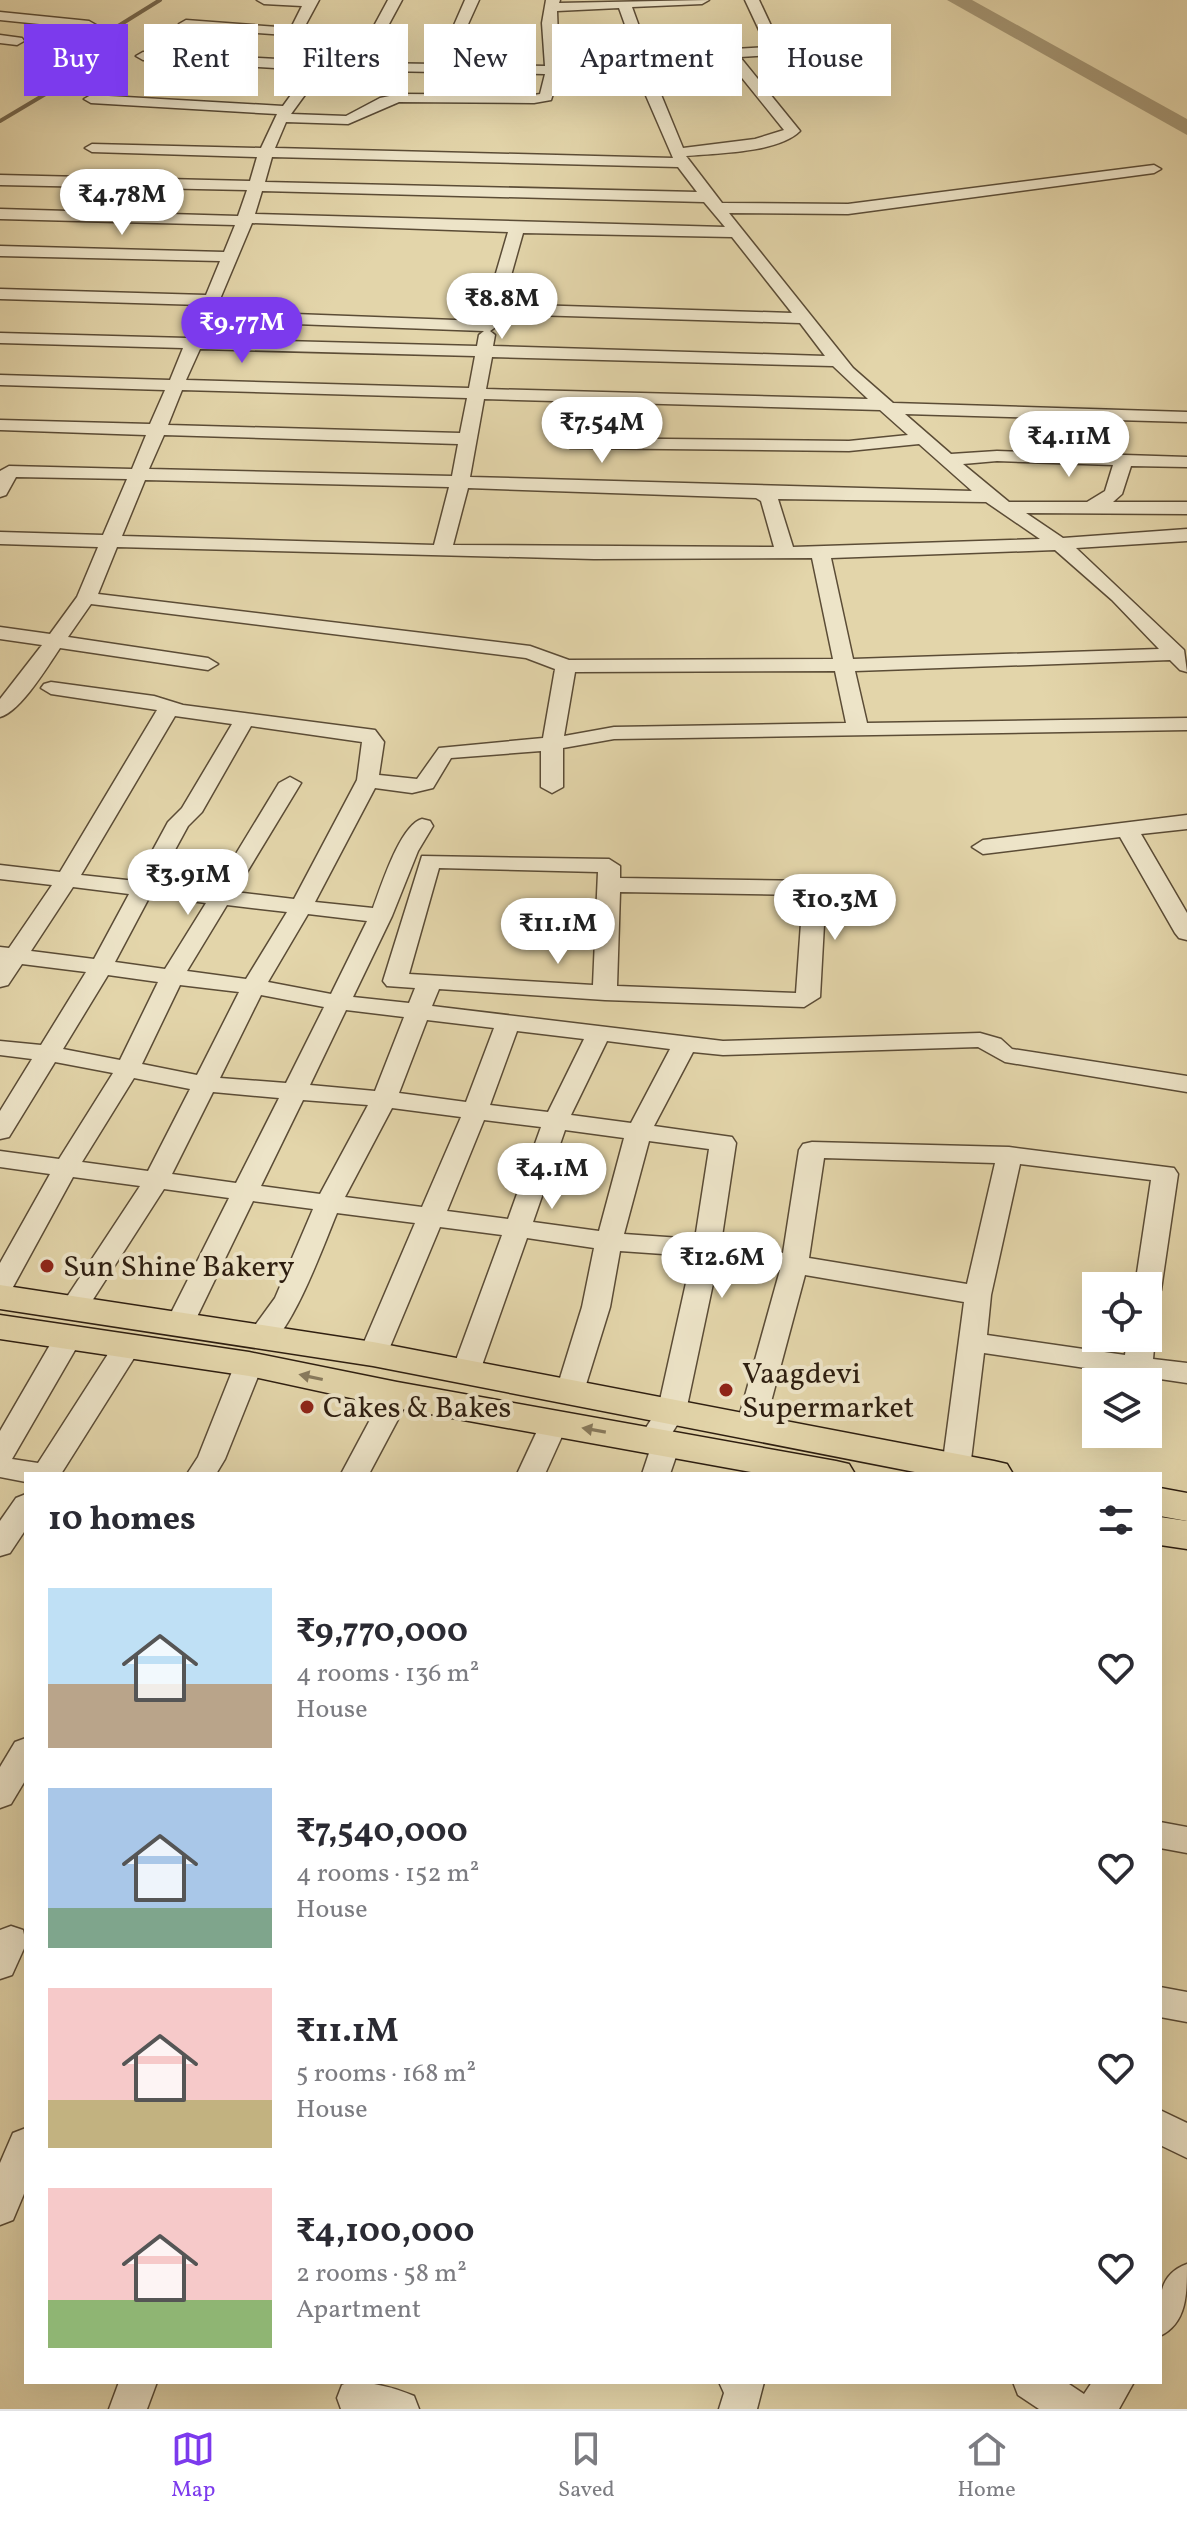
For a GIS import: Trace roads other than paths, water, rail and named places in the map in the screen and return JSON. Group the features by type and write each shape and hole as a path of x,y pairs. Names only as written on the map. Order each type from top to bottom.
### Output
{"main road":[{"path":"0,1297 127,1347 373,1354 570,1391 662,1442 750,1428 981,1472"},
{"path":"0,1327 70,1323 180,1323 254,1352 397,1395 825,1472"},
{"path":"1162,1502 1187,1507"},
{"path":"1162,1531 1187,1535"}],"street":[{"path":"264,0 312,1 301,24"},
{"path":"382,24 395,0"},
{"path":"461,24 472,0"},
{"path":"552,46 548,13 552,4 702,0"},
{"path":"742,53 774,49 752,0"},
{"path":"624,4 630,24"},
{"path":"0,16 40,14 85,24"},
{"path":"0,39 17,41"},
{"path":"143,56 274,63"},
{"path":"92,148 680,158 784,136 793,131 742,69"},
{"path":"91,99 348,120 385,101 399,98 540,98 548,95 552,81"},
{"path":"0,711 26,684 53,641 86,598 230,257 258,185 266,153 283,114 296,96"},
{"path":"655,96 680,158 734,232 838,361 990,497 1010,507 1061,545 1119,596 1182,660"},
{"path":"0,180 258,185 848,209 1154,169"},
{"path":"0,214 734,232"},
{"path":"442,549 460,482 491,317 517,228"},
{"path":"0,251 230,257"},
{"path":"0,294 208,308 491,317 805,318"},
{"path":"0,338 838,361"},
{"path":"0,380 1187,417"},
{"path":"0,425 468,439"},
{"path":"0,491 4,471 31,426"},
{"path":"570,443 849,446 926,438"},
{"path":"950,459 997,456 1187,462"},
{"path":"1093,506 1113,494 1124,460"},
{"path":"4,471 990,497"},
{"path":"760,493 769,498 785,551"},
{"path":"1010,507 1187,508"},
{"path":"0,538 599,555 1061,545 1187,535"},
{"path":"820,550 858,731"},
{"path":"86,598 521,651 566,666 1182,660"},
{"path":"0,633 208,664"},
{"path":"552,787 552,744 566,666"},
{"path":"0,681 26,684"},
{"path":"0,1455 70,1323 156,1181 253,987 301,907 368,780 373,742 368,734 169,708 154,702 51,688"},
{"path":"0,980 9,955 67,879 169,708"},
{"path":"0,1131 101,967 179,822 191,812 245,719"},
{"path":"368,780 412,787 425,783 441,755 446,752 552,744 614,733 1187,724"},
{"path":"0,1287 65,1169 127,1070 172,977 290,783"},
{"path":"983,847 1187,822"},
{"path":"180,1323 381,916 407,851 422,826"},
{"path":"1127,830 1187,933"},
{"path":"605,993 608,885 609,866 430,861 395,981 430,981 605,993 796,1002 808,997 815,888 608,885"},
{"path":"0,872 381,916"},
{"path":"9,955 253,987 338,1002 723,1048 980,1040 992,1044 1005,1055 1187,1084"},
{"path":"202,1472 211,1459 254,1352 287,1301 328,1204 384,1099 430,981"},
{"path":"373,1354 476,1110 508,1023"},
{"path":"466,1371 556,1121 598,1034"},
{"path":"570,1391 596,1307 609,1241 639,1131 685,1044"},
{"path":"0,1048 47,1053 203,1084 384,1099 723,1143 707,1249 662,1442"},
{"path":"750,1428 795,1264 812,1150 1009,1155 1176,1175 1152,1272"},
{"path":"956,1468 978,1295 1009,1155"},
{"path":"0,1159 609,1241 707,1249 978,1295"},
{"path":"974,1342 1082,1349"},
{"path":"44,1472 127,1347"},
{"path":"1140,1352 1187,1373"},
{"path":"356,1472 397,1395"},
{"path":"532,1472 554,1423"},
{"path":"0,1467 31,1472"},
{"path":"0,1545 24,1508"},
{"path":"0,1795 24,1754"},
{"path":"1162,1835 1187,1840"},
{"path":"1162,2002 1187,2007"},
{"path":"1162,2127 1187,2142"},
{"path":"0,2208 24,2149"},
{"path":"128,2409 137,2384"},
{"path":"738,2409 746,2384"},
{"path":"1035,2384 1073,2409"},
{"path":"1096,2409 1114,2384"},
{"path":"357,2396 400,2409"}],"waterway":[{"path":"0,121 64,83 86,46 160,0"},
{"path":"957,0 1187,128"}],"place":[{"name":"Sun Shine Bakery","path":"47,1266"},
{"name":"Vaagdevi Supermarket","path":"726,1390"},
{"name":"Cakes & Bakes","path":"307,1407"}]}
